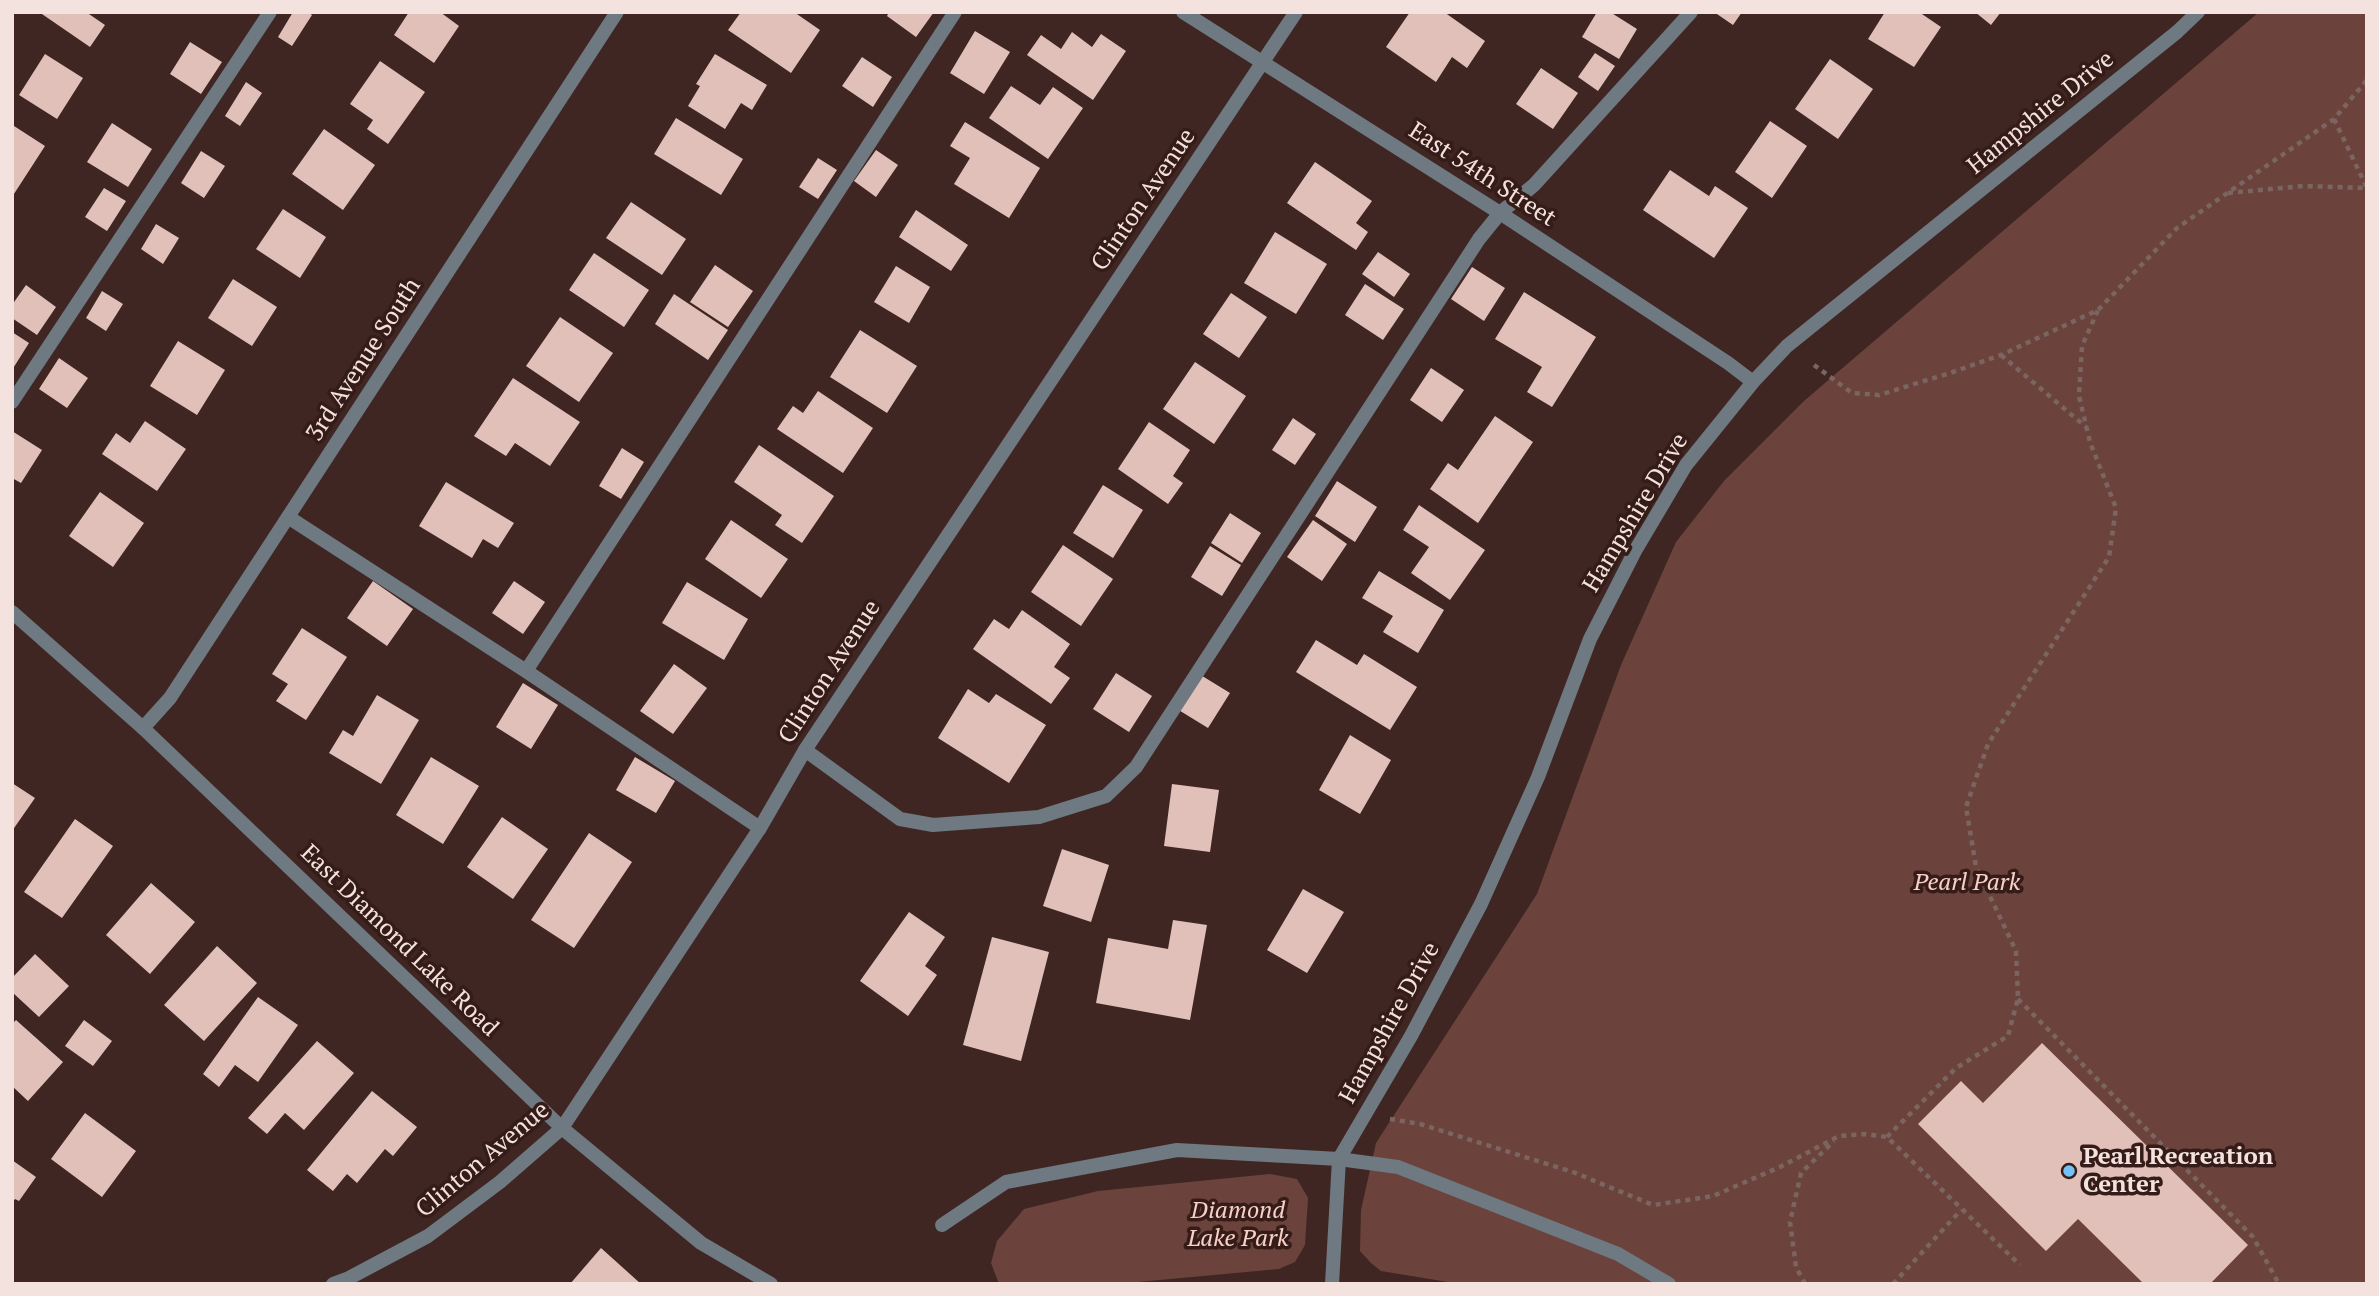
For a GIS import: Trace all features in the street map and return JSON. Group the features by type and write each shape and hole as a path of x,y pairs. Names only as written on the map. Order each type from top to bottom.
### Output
{"street":[{"path":"12,402 270,12"},
{"name":"3rd Avenue South","path":"143,728 170,698 617,12"},
{"path":"526,671 955,12"},
{"name":"East 54th Street","path":"1183,12 1500,213 1753,382"},
{"name":"Clinton Avenue","path":"333,1284 428,1236 500,1182 562,1128 760,828 805,750 1296,12"},
{"path":"805,750 900,819 933,825 1040,817 1106,796 1136,767 1479,239 1500,213 1534,185 1691,12"},
{"name":"Hampshire Drive","path":"1332,1284 1339,1159 1411,1036 1481,904 1538,777 1590,639 1635,551 1686,465 1753,382 1787,346 2155,50 2198,12"},
{"path":"288,517 526,671 760,828"},
{"name":"East Diamond Lake Road","path":"12,612 143,728 562,1128 701,1243 771,1284"},
{"path":"942,1224 1006,1182 1177,1150 1339,1159 1398,1167 1618,1254 1669,1284"}],"path":[{"path":"1887,1137 1956,1069 2008,1036 2018,998 2015,951 1976,867 1966,807 1988,744 2109,557 2116,508 2090,442 2079,396 2082,346 2098,310 2177,228 2334,119 2367,80"},
{"path":"2227,193 2303,186 2367,188 2334,119"},
{"path":"1814,365 1852,393 1879,395 2001,355 2098,310"},
{"path":"2001,355 2087,428"},
{"path":"2018,998 2253,1237 2279,1284"},
{"path":"1365,1114 1420,1125 1573,1172 1653,1205 1713,1196 1780,1167 1839,1136 1864,1134 1887,1137 2020,1265"},
{"path":"1805,1284 1796,1267 1790,1222 1801,1173 1839,1136"},
{"path":"1893,1284 1961,1210"}],"green space":[{"name":"Pearl Park","path":"2259,12 2367,12 2367,1284 1460,1284 1381,1271 1360,1251 1361,1210 1376,1143 1537,894 1621,665 1676,542 1724,481 1804,401"},
{"name":"Diamond Lake Park","path":"1270,1174 1297,1179 1308,1198 1305,1245 1295,1262 1279,1269 1116,1284 999,1284 991,1263 997,1241 1024,1209 1098,1191"}],"building":[{"path":"39,12 86,12 105,25 90,47"},
{"path":"293,12 308,12 312,15 292,46 278,37"},
{"path":"409,12 440,12 459,26 434,63 394,35"},
{"path":"741,12 794,12 820,30 791,73 728,30"},
{"path":"889,12 934,12 916,37 887,16"},
{"path":"1410,12 1444,12 1485,41 1467,68 1452,57 1436,82 1386,47"},
{"path":"1597,12 1610,12 1637,29 1619,59 1582,37"},
{"path":"1714,12 1742,12 1733,25"},
{"path":"1885,12 1919,12 1941,27 1914,67 1868,39"},
{"path":"1975,12 2001,12 1991,25"},
{"path":"975,31 1010,52 984,94 950,73"},
{"path":"1072,32 1092,47 1101,34 1126,51 1093,100 1027,55 1041,35 1061,49"},
{"path":"190,42 222,62 201,94 170,74"},
{"path":"1595,53 1615,66 1598,91 1578,77"},
{"path":"45,54 83,78 57,119 19,95"},
{"path":"715,54 767,85 752,110 741,103 725,129 688,106 700,86 696,84"},
{"path":"862,57 892,77 873,107 842,86"},
{"path":"1830,59 1873,89 1838,139 1795,109"},
{"path":"380,61 425,92 388,144 367,129 373,120 350,104"},
{"path":"1541,68 1578,93 1553,129 1516,104"},
{"path":"246,82 262,93 240,126 225,116"},
{"path":"1011,86 1040,105 1053,87 1083,108 1048,159 989,118"},
{"path":"676,118 743,159 721,195 654,154"},
{"path":"1770,121 1807,146 1772,198 1735,172"},
{"path":"965,122 1040,168 1009,218 954,184 970,158 950,146"},
{"path":"112,123 152,149 128,187 87,162"},
{"path":"14,126 45,146 12,197 12,129"},
{"path":"324,129 375,165 343,210 292,174"},
{"path":"876,150 898,165 876,197 854,181"},
{"path":"201,151 225,166 204,198 181,183"},
{"path":"818,158 837,170 818,199 799,187"},
{"path":"1315,162 1372,201 1356,223 1368,232 1356,250 1287,203"},
{"path":"1670,170 1709,196 1715,186 1748,208 1714,258 1643,210"},
{"path":"104,188 126,201 107,231 85,217"},
{"path":"631,202 686,239 662,275 606,238"},
{"path":"283,209 326,237 300,278 256,249"},
{"path":"916,210 968,245 951,271 899,237"},
{"path":"156,224 179,238 163,264 141,249"},
{"path":"1275,232 1327,264 1296,314 1244,283"},
{"path":"1378,252 1410,274 1394,297 1362,274"},
{"path":"594,253 649,290 624,327 569,290"},
{"path":"715,265 753,291 728,327 690,302"},
{"path":"896,266 930,287 909,323 874,302"},
{"path":"1472,267 1505,288 1484,321 1451,299"},
{"path":"233,279 277,307 252,346 208,318"},
{"path":"1365,284 1404,309 1383,340 1345,315"},
{"path":"26,285 56,307 37,335 12,318 12,305"},
{"path":"102,291 123,304 106,331 86,318"},
{"path":"1524,292 1596,337 1552,407 1527,392 1542,367 1495,339"},
{"path":"1231,293 1267,317 1239,358 1203,334"},
{"path":"674,294 728,330 708,360 655,324"},
{"path":"560,317 613,353 579,402 526,366"},
{"path":"860,330 917,366 887,413 830,377"},
{"path":"12,332 29,343 12,370"},
{"path":"178,341 225,370 197,415 150,386"},
{"path":"59,358 88,378 67,408 39,389"},
{"path":"1195,362 1246,396 1214,444 1163,409"},
{"path":"1431,368 1464,390 1442,422 1410,400"},
{"path":"513,378 580,422 550,466 515,443 506,456 474,436"},
{"path":"818,391 873,428 843,473 777,429 793,406 803,413"},
{"path":"1495,416 1533,442 1478,523 1430,489 1448,463 1458,470"},
{"path":"1293,418 1316,434 1295,465 1272,450"},
{"path":"145,421 186,449 157,491 102,454 116,433 130,443"},
{"path":"1149,422 1190,450 1173,476 1183,483 1168,504 1118,469"},
{"path":"12,431 42,450 21,483 12,478"},
{"path":"759,445 834,496 802,543 775,525 782,515 734,482"},
{"path":"622,448 644,462 621,499 599,486"},
{"path":"1337,481 1377,507 1355,542 1315,516"},
{"path":"446,482 514,523 498,548 483,539 472,558 419,526"},
{"path":"1103,485 1143,510 1113,558 1073,533"},
{"path":"100,492 144,523 113,567 69,536"},
{"path":"1419,505 1485,550 1450,600 1411,573 1429,547 1403,530"},
{"path":"1230,513 1261,533 1242,563 1211,543"},
{"path":"731,520 788,559 761,598 705,559"},
{"path":"1313,520 1347,544 1322,581 1287,557"},
{"path":"1063,545 1113,579 1081,626 1031,592"},
{"path":"1210,546 1241,565 1222,596 1191,577"},
{"path":"1379,571 1444,610 1418,653 1383,632 1393,616 1362,598"},
{"path":"373,581 413,609 387,646 347,618"},
{"path":"514,581 545,602 523,634 492,613"},
{"path":"687,582 748,619 724,660 662,623"},
{"path":"1022,610 1070,644 1054,667 1070,678 1051,704 973,649 994,619 1009,629"},
{"path":"302,628 347,657 306,720 276,701 288,684 272,674"},
{"path":"1316,640 1357,665 1364,654 1417,687 1390,730 1296,672"},
{"path":"674,664 707,688 673,734 640,711"},
{"path":"1116,673 1152,696 1129,732 1093,709"},
{"path":"1199,674 1230,693 1208,728 1177,709"},
{"path":"523,683 558,705 531,749 496,727"},
{"path":"968,689 989,703 996,694 1046,725 1009,783 938,738"},
{"path":"377,695 419,720 381,784 329,753 343,730 353,736"},
{"path":"1350,735 1391,760 1360,814 1319,790"},
{"path":"431,757 479,786 443,844 396,815"},
{"path":"635,757 675,781 656,813 616,790"},
{"path":"12,783 35,798 12,831"},
{"path":"1172,784 1219,790 1210,852 1164,846"},
{"path":"502,817 548,849 513,899 467,867"},
{"path":"75,819 113,846 62,918 24,892"},
{"path":"589,833 632,862 574,948 531,920"},
{"path":"1062,849 1109,865 1091,922 1043,906"},
{"path":"151,883 195,922 150,974 106,935"},
{"path":"1303,889 1344,912 1307,973 1267,950"},
{"path":"909,912 945,937 925,966 937,975 908,1016 860,981"},
{"path":"1173,920 1207,925 1190,1020 1096,1003 1108,938 1168,949"},
{"path":"992,937 1049,952 1021,1061 963,1045"},
{"path":"217,946 257,983 204,1041 164,1005"},
{"path":"35,954 69,986 39,1017 12,992 12,978"},
{"path":"258,997 298,1025 258,1082 235,1065 219,1087 203,1074"},
{"path":"16,1020 63,1062 28,1101 12,1086 12,1024"},
{"path":"84,1020 112,1041 93,1066 65,1046"},
{"path":"317,1041 354,1073 304,1130 285,1113 267,1134 248,1118"},
{"name":"Pearl Recreation Center","path":"2042,1043 2248,1245 2210,1284 2144,1284 2078,1219 2046,1251 1918,1124 1961,1081 1983,1103"},
{"path":"372,1091 417,1127 393,1156 385,1149 357,1183 347,1174 333,1191 307,1170"},
{"path":"85,1113 136,1151 102,1197 51,1159"},
{"path":"12,1160 36,1177 19,1201 15,1199 12,1203"},
{"path":"601,1248 641,1284 570,1284"}],"place":[{"name":"Pearl Recreation Center","path":"2069,1171"}]}
